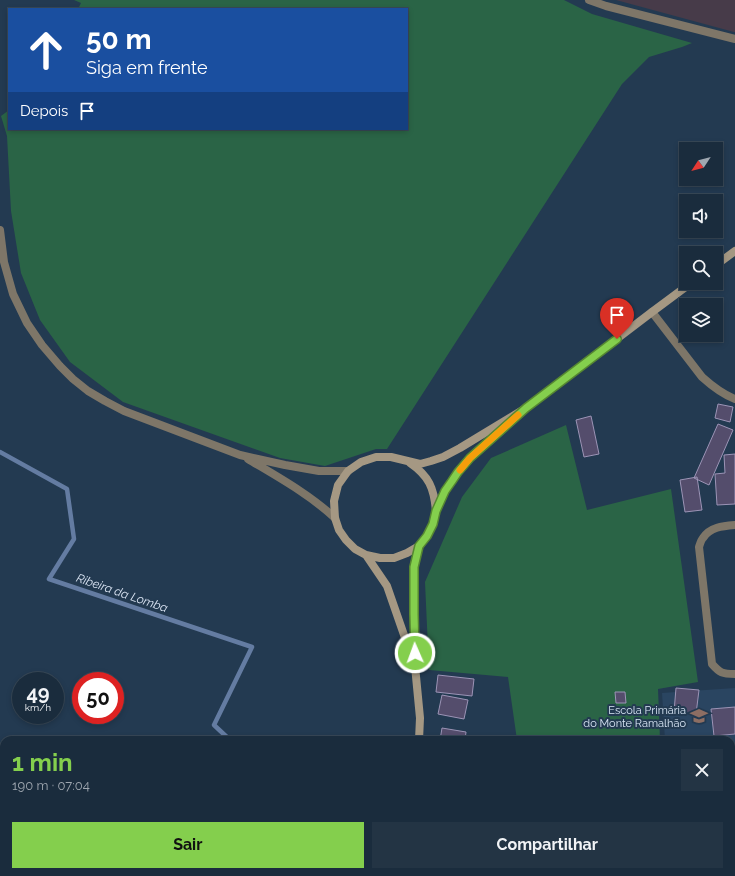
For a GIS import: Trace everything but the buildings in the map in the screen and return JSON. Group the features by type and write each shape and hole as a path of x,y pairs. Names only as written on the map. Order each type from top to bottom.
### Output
{"main road":[{"path":"723,260 735,251"},
{"path":"526,408 460,448 443,457 431,461 420,464 391,456 376,457 361,462 348,471 338,485 334,501 335,518 339,530 355,549 366,555 380,558 394,558 419,546 427,536 433,524 436,511 445,491 470,458 526,408 682,290"},
{"path":"406,461 419,470 429,482 434,496 436,511"},
{"path":"419,546 414,567 414,614 415,666 420,718 419,736"},
{"path":"366,555 386,586 415,666"}],"street":[{"path":"589,0 606,6 735,39"},
{"path":"0,230 4,262 13,294 27,323 42,345 60,366 72,379 88,391 124,411 240,455 285,465 319,470 348,471"},
{"path":"652,312 702,377 719,391 735,399"},
{"path":"240,455 286,481 322,506 335,518"},
{"path":"735,525 711,529 703,537 699,547 712,664 719,672 735,674"}],"shaded area":[{"path":"616,0 735,0 735,32 734,32"},
{"name":"Escola Primária do Monte Ramalhão","path":"735,688 735,736 665,736 662,693"}],"green space":[{"path":"74,0 564,0 592,14 692,43 649,57 622,84 387,449 376,449 325,466 280,458 123,402 70,362 40,320 21,273 11,211 7,136 1,116 8,111 8,130 408,130 408,8 78,8 81,3"},
{"path":"566,425 587,510 671,489 698,682 658,689 660,736 516,736 508,677 429,670 425,582 462,497 491,458"}],"waterway":[{"name":"Ribeira da Lomba","path":"0,452 67,489 74,539 49,579 252,647 214,725 226,736"}],"slow traffic":[{"path":"460,470 470,458 518,415"}],"place":[{"name":"Escola Primária do Monte Ramalhão","path":"699,716"}],"route":[{"path":"415,653 414,567 419,546 427,536 433,524 436,511 445,491 470,458 526,408 617,339"}]}
